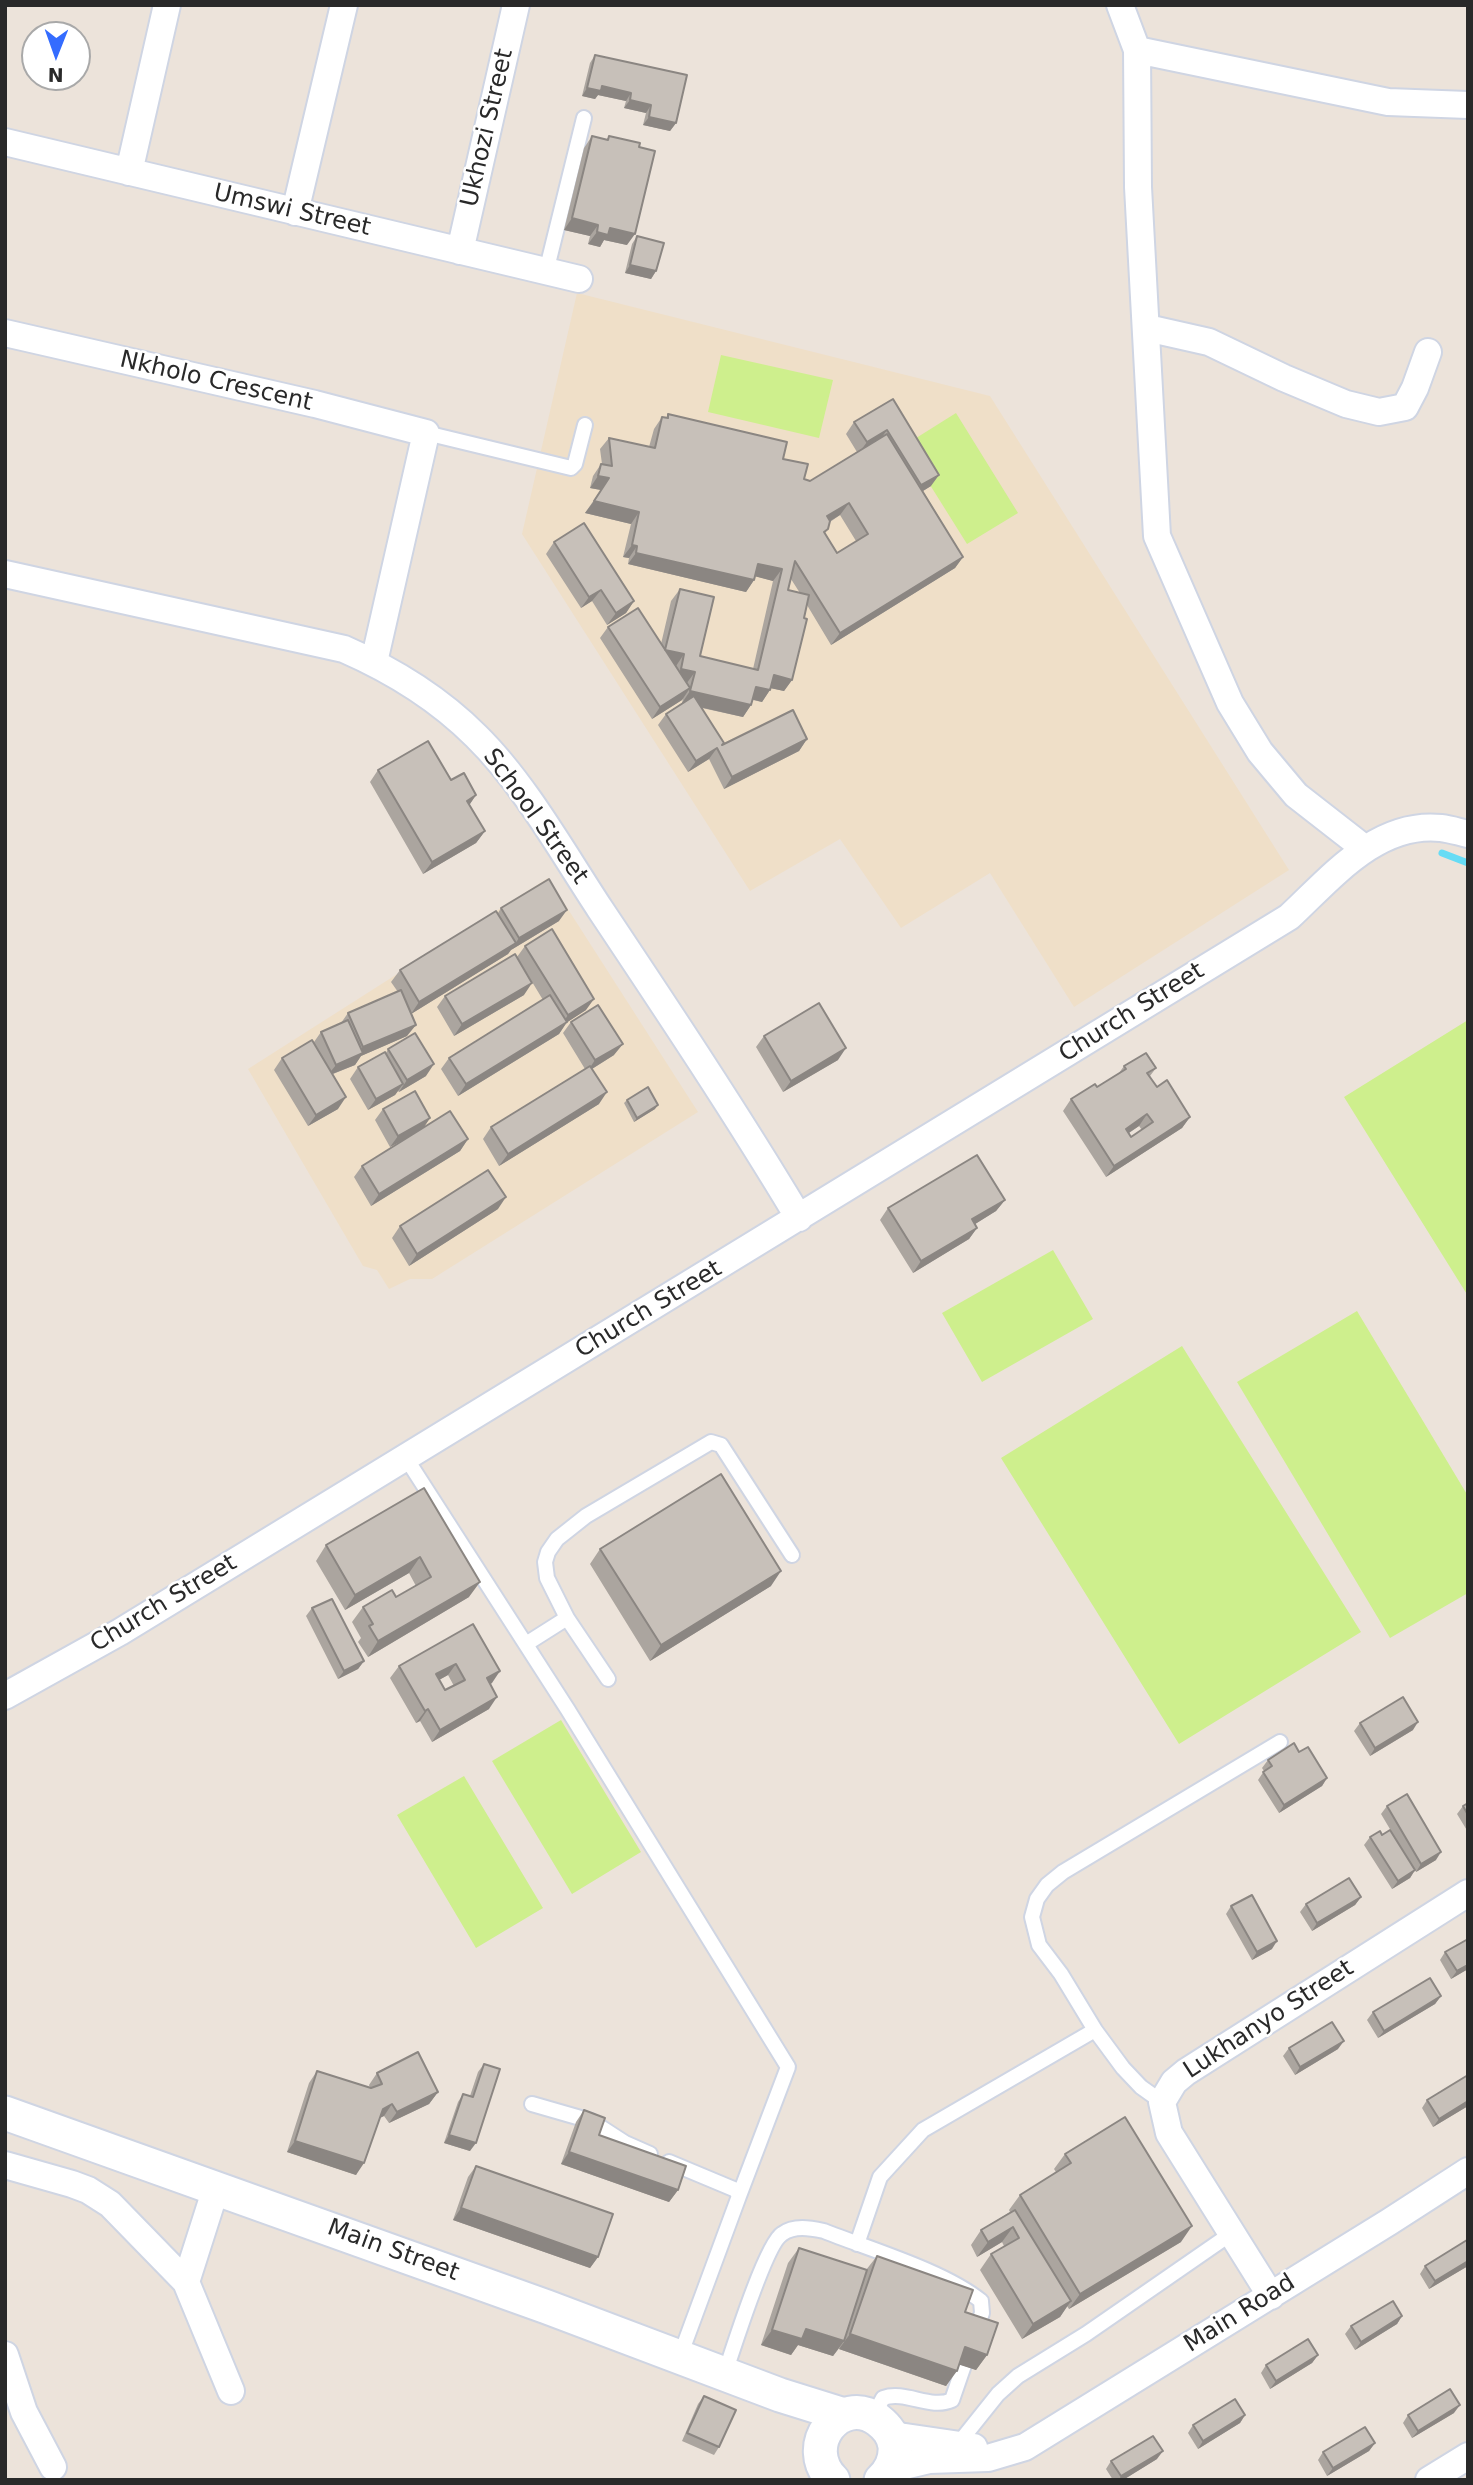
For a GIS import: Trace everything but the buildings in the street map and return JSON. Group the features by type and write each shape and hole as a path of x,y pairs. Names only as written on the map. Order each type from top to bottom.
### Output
{"street":[{"path":"129,172 167,5"},
{"path":"296,212 344,5"},
{"name":"Ukhozi Street","path":"460,251 516,5"},
{"path":"1120,5 1137,50 1138,187 1157,536 1230,703 1260,752 1296,795 1364,848"},
{"path":"1137,50 1388,102 1468,104"},
{"name":"Umswi Street","path":"5,142 579,279"},
{"path":"1147,328 1209,342 1317,393 1346,404 1380,412 1405,407 1428,352"},
{"name":"Nkholo Crescent","path":"5,333 315,404 426,433"},
{"path":"374,662 426,433"},
{"name":"School Street","path":"5,574 344,649 387,669 456,717 478,738 523,793 743,1124 799,1218"},
{"name":"Church Street","path":"5,1696 120,1632 1289,917 1364,848 1402,831 1440,827 1468,834"},
{"name":"Lukhanyo Street","path":"1271,2296 1169,2133 1161,2102 1174,2081 1186,2072 1468,1893"},
{"name":"Main Street","path":"5,2113 680,2356 780,2395 870,2422"},
{"path":"5,2165 72,2184 88,2190 110,2204 186,2282 231,2391"},
{"name":"Main Road","path":"886,2474 929,2460 988,2458 1010,2453 1041,2438 1468,2171"},
{"path":"186,2282 216,2188"},
{"path":"5,2354 24,2412 54,2467"},
{"name":"Main Street","path":"780,2395 821,2441"},
{"path":"833,2480 823,2466 819,2454 825,2430 834,2421 870,2422 958,2444 1010,2453"},
{"path":"870,2422 895,2458 886,2474"},
{"path":"1429,2480 1468,2456"}],"lane":[{"path":"546,272 584,118"},
{"name":"Nkholo Crescent","path":"426,433 569,468 573,467 584,425"},
{"path":"608,1679 567,1618 545,1569 545,1562 557,1539 586,1517 711,1442 722,1446 792,1555"},
{"path":"406,1458 526,1644 788,2067 680,2356"},
{"path":"526,1644 567,1618"},
{"path":"1161,2102 1141,2087 1123,2068 1039,1945 1032,1917 1037,1899 1047,1885 1063,1871 1280,1742"},
{"path":"857,2244 880,2177 923,2130 1095,2030"},
{"path":"532,2104 591,2121 625,2143 737,2190 739,2196"},
{"path":"725,2373 755,2288 779,2235 789,2229 807,2227 824,2231 923,2270 971,2293 981,2301 982,2313 952,2400 944,2403 888,2396 883,2398 870,2422"},
{"path":"958,2444 998,2393 1018,2376 1086,2334 1232,2233"}],"shaded area":[{"path":"577,293 990,396 1289,870 1074,1007 990,873 901,928 840,839 750,891 522,534"},
{"path":"548,878 698,1112 432,1279 410,1279 389,1289 377,1270 363,1266 248,1069"}],"green space":[{"path":"721,355 833,380 819,438 708,412"},
{"path":"956,413 1018,513 967,544 905,445"},
{"path":"1468,1020 1468,1296 1344,1097"},
{"path":"1053,1250 1093,1319 982,1382 942,1313"},
{"path":"1357,1311 1468,1496 1468,1593 1390,1638 1237,1382"},
{"path":"1182,1346 1361,1632 1179,1744 1001,1458"},
{"path":"561,1720 641,1852 572,1894 492,1761"},
{"path":"464,1776 543,1908 476,1948 397,1815"}],"waterway":[{"path":"1442,853 1468,863"}]}
